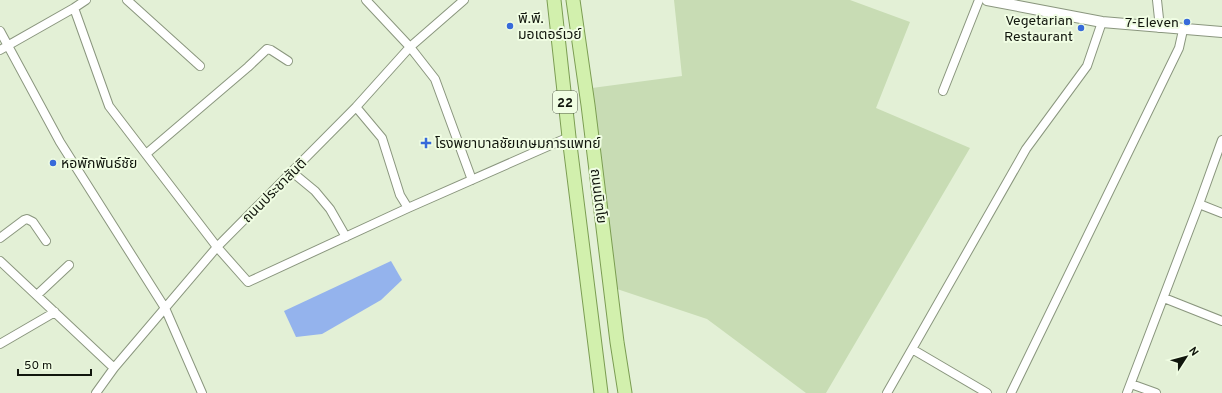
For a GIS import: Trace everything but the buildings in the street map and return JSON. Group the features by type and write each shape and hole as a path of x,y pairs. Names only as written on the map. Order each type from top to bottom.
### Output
{"main road":[{"name":"ถนนนิตโย","path":"554,0 568,137 601,393"},
{"name":"ถนนนิตโย","path":"573,0 617,342 625,393"},
{"path":"577,203 599,200"}],"street":[{"path":"0,50 86,0"},
{"path":"127,0 200,66"},
{"path":"366,0 410,46 435,78 472,180"},
{"name":"ถนนประชาสันติ","path":"97,393 114,368 217,247 356,107 410,46 464,0"},
{"path":"943,91 980,0"},
{"path":"987,0 1023,3 1102,22 1222,32"},
{"path":"1157,0 1160,28"},
{"path":"74,8 109,106 217,247 248,282 408,208 568,137"},
{"path":"886,393 1026,149 1087,66 1102,22"},
{"path":"1011,393 1179,48 1184,30"},
{"path":"0,31 60,142 165,308 202,393"},
{"path":"146,154 267,49 272,50 288,61"},
{"path":"356,107 382,138 400,194 408,208"},
{"path":"1127,393 1164,298 1222,140"},
{"path":"292,172 315,191 330,209 346,237"},
{"path":"1199,204 1222,213"},
{"path":"0,238 27,219 33,222 46,241"},
{"path":"0,261 3,269 37,295 114,368"},
{"path":"37,295 69,265"},
{"path":"1164,298 1222,321"},
{"path":"0,344 55,312"},
{"path":"912,349 987,393"},
{"path":"1130,384 1156,393"}],"green space":[{"path":"674,0 850,0 910,22 876,108 970,148 826,393 806,393 707,319 617,289 592,88 682,76"}],"water":[{"path":"391,261 402,280 381,300 322,334 296,337 284,311"}],"place":[{"name":"7-Eleven","path":"1187,22"},
{"name":"พี.พี. มอเตอร์เวย์","path":"510,26"},
{"name":"Vegetarian Restaurant","path":"1081,28"},
{"name":"โรงพยาบาลชัยเกษมการแพทย์","path":"426,143"},
{"name":"หอพักพันธ์ชัย","path":"53,163"}]}
